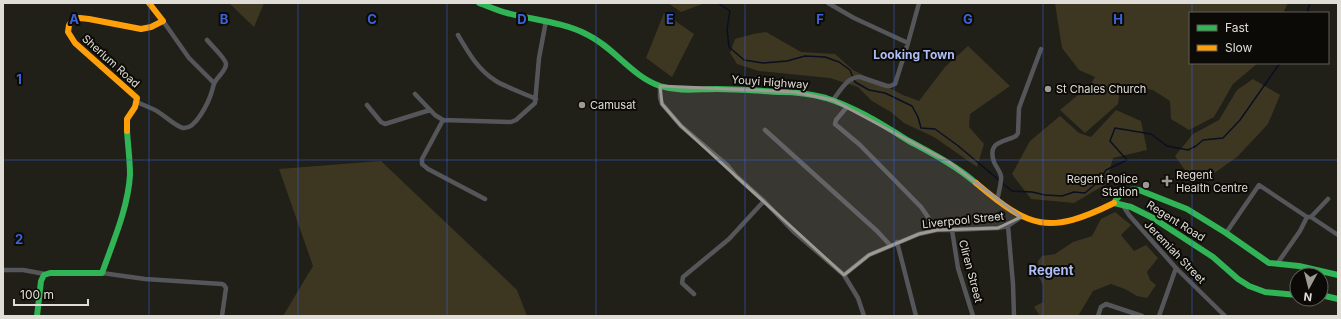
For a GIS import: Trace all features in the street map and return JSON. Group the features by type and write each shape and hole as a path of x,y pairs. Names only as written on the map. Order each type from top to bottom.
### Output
{"main road":[{"path":"149,3 163,21"},
{"name":"Youyi Highway","path":"479,3 504,12 568,26 588,34 599,41 647,80 660,86 677,89 795,92 820,96 833,100 949,162 971,178 997,201 1021,217 1045,223 1062,224 1080,219 1114,203"},
{"name":"Sherlum Road","path":"102,272 119,222 129,184 127,119 138,102 137,98 130,91 84,52 70,37 68,31 69,23 75,19 95,20 137,29 150,27 163,21"},
{"name":"Regent Road","path":"1118,196 1131,189 1139,190 1187,209 1270,263 1319,270 1338,275"},
{"path":"1114,203 1118,196"},
{"name":"Regent Road","path":"1114,203 1136,208 1147,213 1163,226 1201,249 1234,276 1253,288 1271,293 1289,294"},
{"path":"36,316 42,276 45,274 88,274 102,272"}],"street":[{"path":"828,3 854,18 908,43"},
{"path":"833,100 845,84 855,77 860,77 887,86 893,85 896,81 919,3"},
{"path":"415,94 430,110 443,120 505,123 516,120 533,106 536,99 539,58 546,20"},
{"path":"163,21 189,58 214,83"},
{"path":"458,35 474,61 487,74 506,86 536,99"},
{"path":"138,102 154,109 178,126 184,128 189,127 202,113 212,92 214,83 226,65 225,60 207,40"},
{"path":"997,201 1001,176 994,162 993,149 999,142 1016,136 1018,133 1019,108 1041,49"},
{"path":"660,86 660,98 662,104 671,115 691,135 727,165 736,176 764,201 793,231 844,275 858,298 864,316"},
{"path":"367,105 381,122 385,124 430,110"},
{"path":"847,107 836,120 835,124 860,145 921,207 937,230"},
{"path":"443,120 422,159 422,164 428,169 486,199"},
{"path":"765,130 877,230 890,245"},
{"path":"1226,233 1259,185 1338,235"},
{"name":"Jeremiah Street","path":"1118,196 1132,219 1176,268 1225,316"},
{"path":"1277,264 1309,217 1328,199"},
{"path":"694,294 682,283 683,278 729,239 764,201"},
{"name":"Liverpool Street","path":"844,275 869,255 919,234 937,230 998,228 1008,226 1021,217"},
{"path":"1008,226 1014,316"},
{"name":"Cliren Street","path":"952,230 958,268 973,316"},
{"path":"897,242 916,316"},
{"path":"1159,316 1176,268"},
{"path":"3,270 23,270 45,274"},
{"path":"102,272 145,279 222,284 226,288 222,316"},
{"path":"1098,316 1103,305 1108,304 1142,316"}],"highlighted area":[{"path":"660,86 795,92 833,100 949,162 1021,217 998,228 937,230 919,234 869,255 844,275 681,126 662,104"}],"shaded area":[{"path":"229,3 264,3 254,27"},
{"path":"668,3 705,3 681,12"},
{"path":"1055,3 1288,3 1284,12 1189,12 1189,64 1257,64 1233,84 1214,117 1189,130 1171,119 1170,101 1153,90 1121,85 1118,104 1085,133 1060,110 1090,85 1095,77 1079,70 1062,48"},
{"path":"664,13 694,34 672,77 646,58"},
{"path":"766,32 801,52 835,54 853,70 903,95 919,101 945,67 968,46 1010,86 970,114 969,127 984,144 977,167 934,137 904,123 891,112 872,101 858,87 830,78 759,71 737,64 730,53 735,39"},
{"path":"1253,79 1280,95 1268,124 1237,157 1206,179 1187,173 1175,156 1193,134 1219,120 1237,90"},
{"path":"1116,110 1141,121 1147,150 1113,158 1106,184 1074,203 1031,199 1012,174 1030,141 1060,116 1079,133 1091,137"},
{"path":"381,161 517,290 527,316 283,316 313,266 279,169"},
{"path":"1115,212 1131,225 1121,235 1134,251 1146,245 1158,258 1147,272 1150,280 1156,285 1147,298 1137,296 1125,289 1111,284 1093,291 1078,316 1040,316 1034,307 1043,302 1043,285 1037,274 1038,261 1042,256 1055,254 1073,242 1092,236 1101,219"}],"waterway":[{"path":"718,3 730,11 727,29 729,47 744,60 763,63 787,61 805,56 825,57 839,62 850,70 855,82 869,90 885,93 912,106 918,117 921,128 935,129 999,180"},
{"path":"1307,12 1310,3"},
{"path":"1002,183 1012,191 1032,192 1045,195 1062,196 1074,192 1085,193 1099,181 1106,170 1127,160 1110,141 1115,128 1151,134 1167,146 1188,150 1203,140 1223,138 1240,120 1279,64"}],"traffic: fast":[{"path":"479,3 504,12 558,24 586,34 605,46 631,69 650,81 667,88 681,90 725,89 798,93 826,98 848,106 869,117 944,160 976,183"},
{"path":"37,316 41,281 44,275 50,273 102,273 119,225 129,187 130,169 127,131"},
{"path":"1114,203 1124,192 1139,190 1187,209 1226,233 1269,263 1299,266 1338,275"},
{"path":"1114,203 1131,207 1153,218 1213,257 1238,279 1249,286 1265,292 1289,294"},
{"path":"1329,297 1338,299"}],"traffic: slow":[{"path":"127,131 127,119 135,107 137,98 75,43 68,32 69,25 73,20 80,18 141,29 151,27 163,21 149,3"},
{"path":"976,183 1011,210 1026,218 1041,222 1056,223 1073,220 1114,203"}],"place":[{"name":"St Chales Church","path":"1048,89"},
{"name":"Camusat","path":"582,105"},
{"name":"Regent Health Centre","path":"1167,181"},
{"name":"Regent Police Station","path":"1146,185"}],"district":[{"name":"Looking Town","path":"914,55"},
{"name":"Regent","path":"1051,270"}]}
